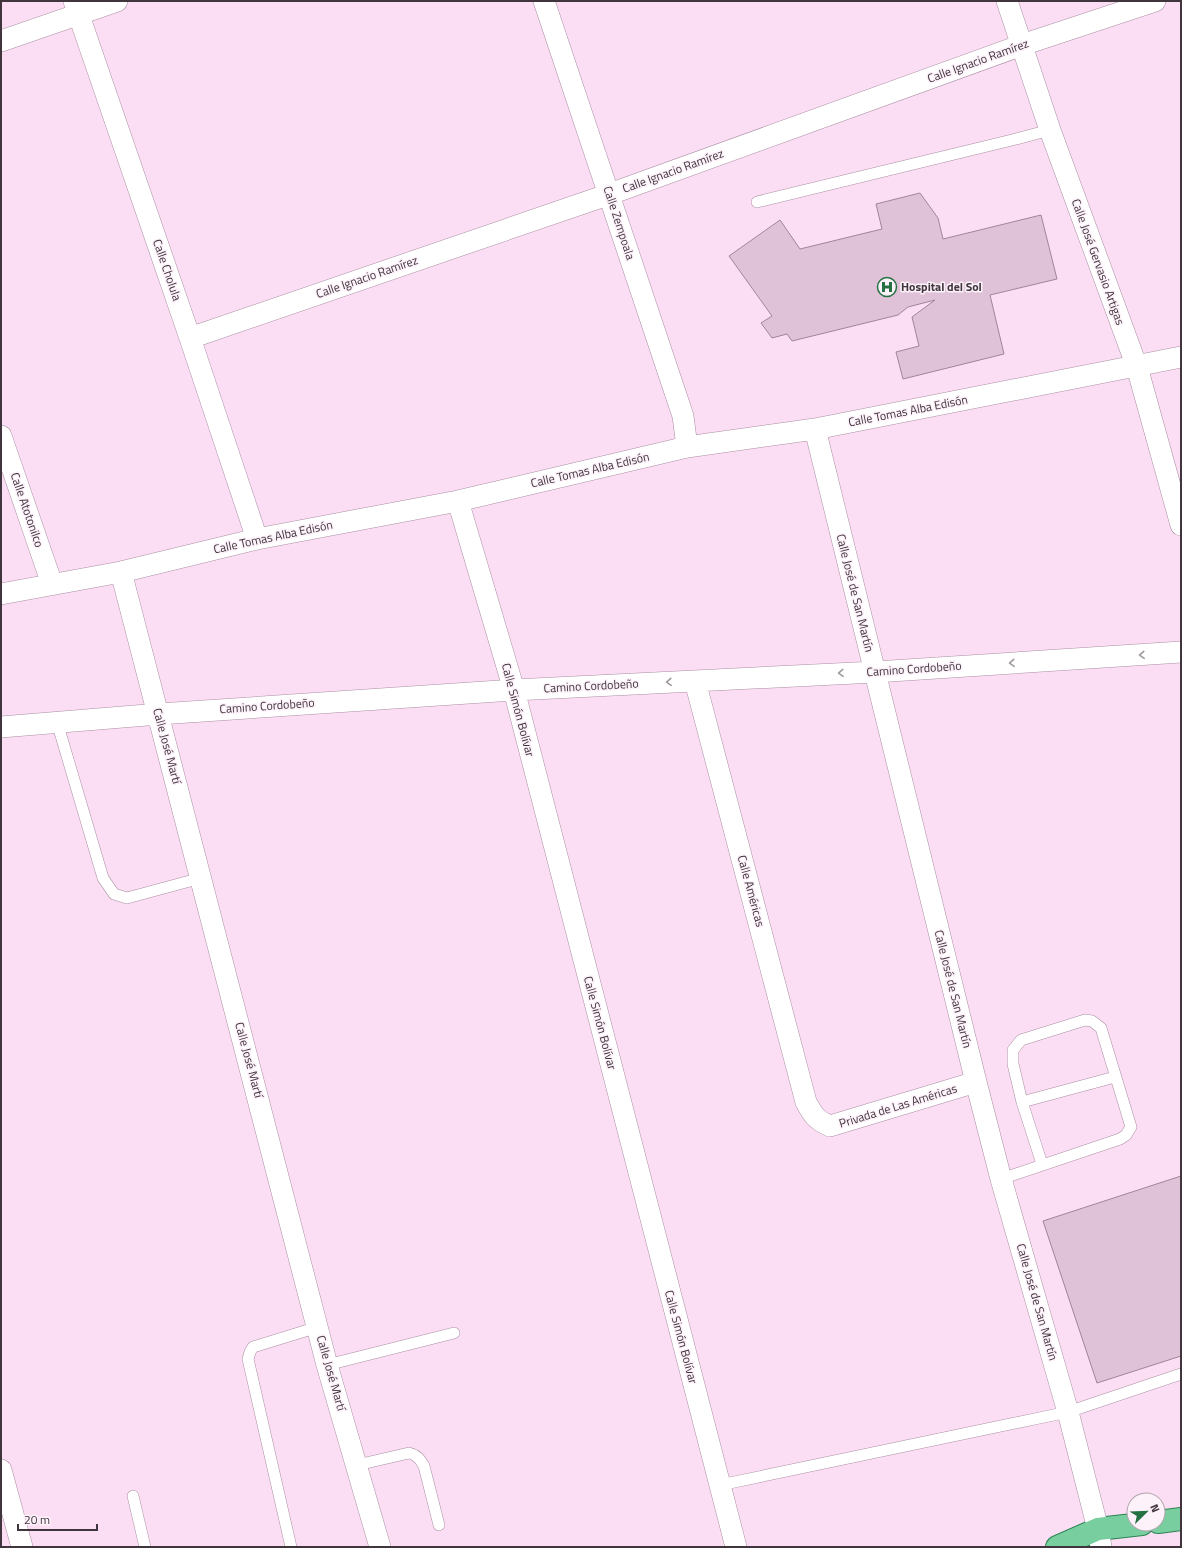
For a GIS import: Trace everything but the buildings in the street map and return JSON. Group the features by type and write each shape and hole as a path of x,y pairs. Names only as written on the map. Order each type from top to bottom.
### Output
{"main road":[{"path":"1166,1521 1181,1520"},
{"path":"1057,1547 1100,1538 1126,1529"}],"street":[{"path":"1,40 77,8 117,1"},
{"name":"Calle Zempoala","path":"544,1 610,194 683,416 687,447"},
{"name":"Calle José Gervasio Artigas","path":"1007,1 1050,130 1136,367 1181,525"},
{"name":"Calle Ignacio Ramírez","path":"190,338 610,194 1022,45 1155,1"},
{"name":"Calle Cholula","path":"77,8 257,539"},
{"name":"Calle Tomas Alba Edisón","path":"1,594 121,572 257,539 458,501 687,447 815,429 1181,357"},
{"name":"Calle José de San Martín","path":"815,429 976,1082 1001,1179 1068,1412 1100,1538"},
{"name":"Calle Atotonilco","path":"1,436 52,584"},
{"name":"Calle Simón Bolívar","path":"458,501 514,690 736,1547"},
{"name":"Calle José Martí","path":"121,572 328,1365 380,1547"},
{"name":"Camino Cordobeño","path":"1,727 159,714 514,690 875,672 1181,652"},
{"name":"Calle Américas","path":"695,681 806,1102"},
{"name":"Privada de Las Américas","path":"806,1102 813,1115 820,1121 830,1126 976,1082"},
{"path":"1,1470 22,1547"}],"lane":[{"path":"757,202 1050,130"},
{"path":"57,722 103,878 114,894 127,898 202,878"},
{"path":"1001,1179 1120,1139 1126,1135 1131,1127 1101,1028 1097,1024 1085,1020 1021,1040 1014,1050 1012,1064 1022,1102 1042,1164"},
{"path":"1022,1102 1115,1077"},
{"path":"291,1547 248,1359 253,1346 318,1327"},
{"path":"328,1365 454,1333"},
{"path":"720,1485 1068,1412 1181,1374"},
{"path":"357,1465 409,1453 415,1454 424,1466 439,1525"},
{"path":"133,1496 146,1547"}],"place":[{"name":"Hospital del Sol","path":"887,287"}]}
